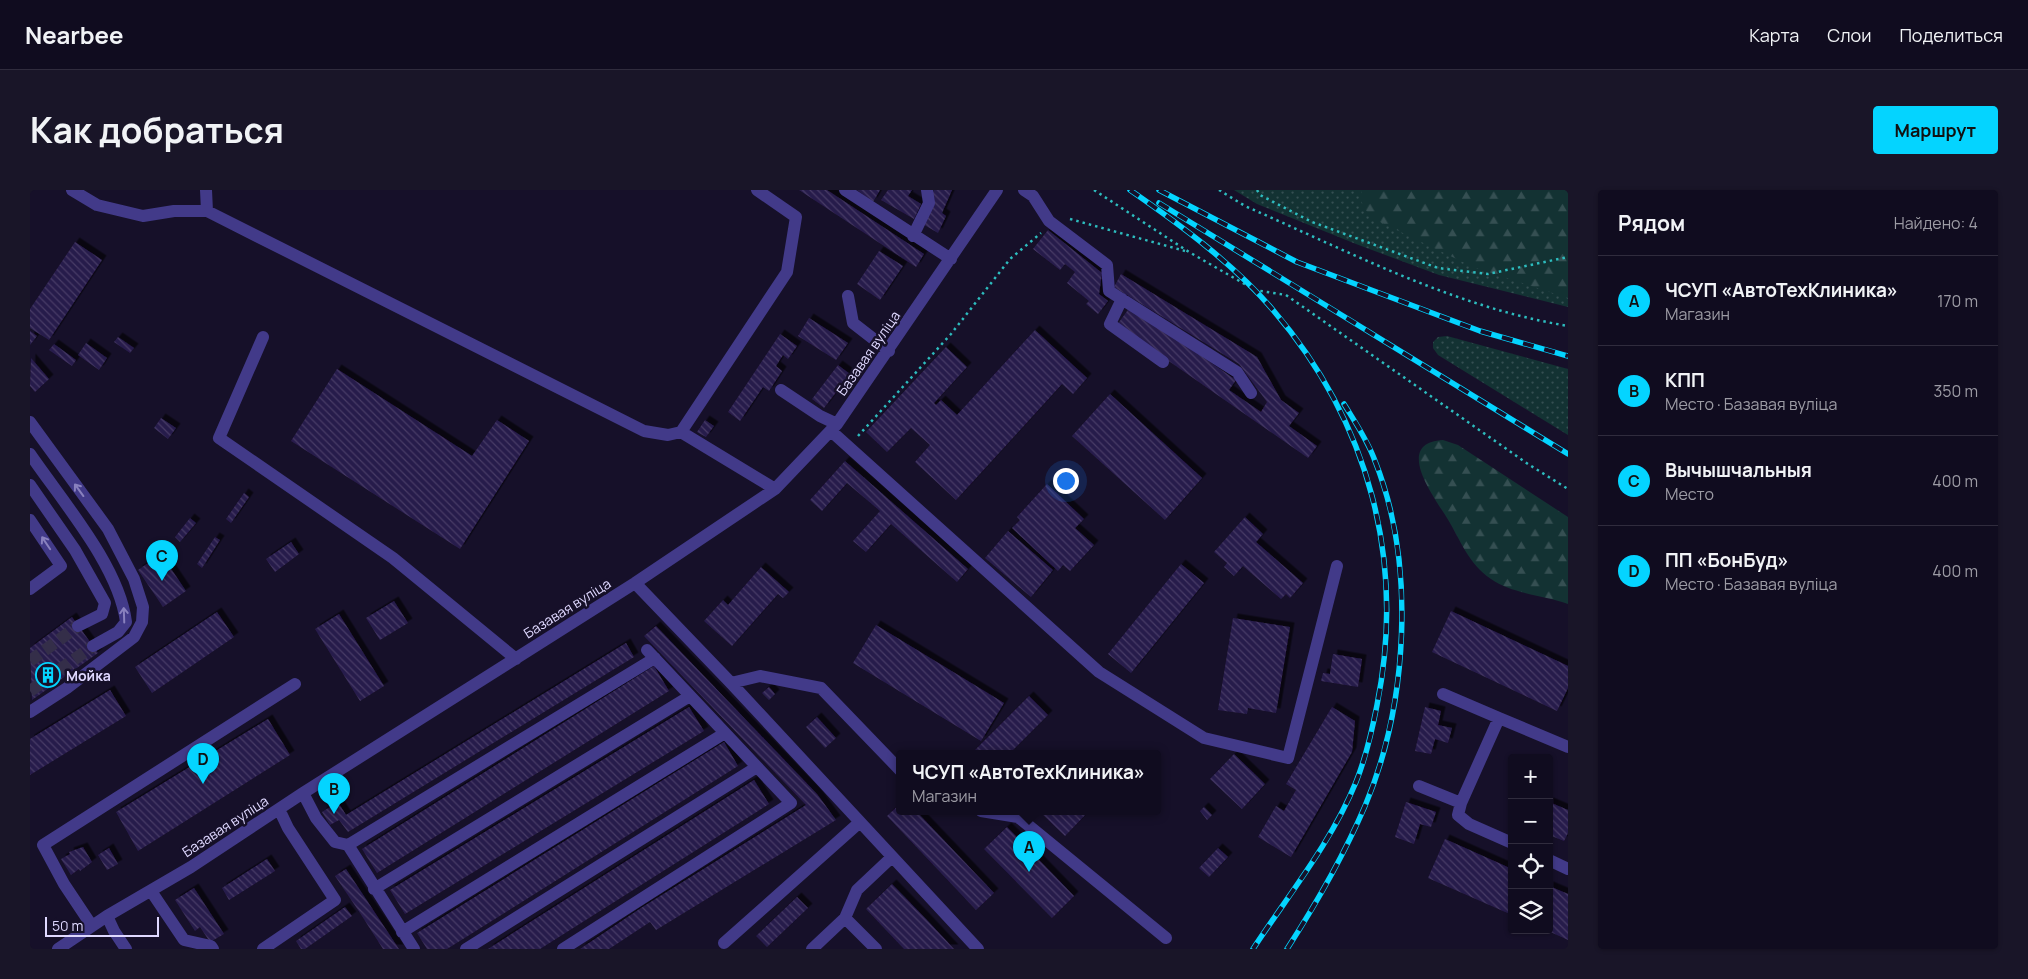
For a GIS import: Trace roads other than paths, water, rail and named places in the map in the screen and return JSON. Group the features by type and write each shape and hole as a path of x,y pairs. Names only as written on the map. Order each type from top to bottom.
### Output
{"street":[{"path":"72,190 97,205 143,216 174,211 207,211 644,431 668,435 681,432 787,272 796,217 757,190"},
{"path":"206,190 207,211"},
{"path":"845,190 951,259"},
{"path":"913,236 929,203 927,190"},
{"name":"Базавая вуліца","path":"58,949 107,916 151,891 635,583 775,489 834,427 889,351 997,190"},
{"path":"1024,190 1033,196 1049,221 1107,265 1109,291 1237,372 1251,393"},
{"path":"848,296 853,322 889,351"},
{"path":"1122,299 1110,324 1163,362"},
{"path":"264,337 218,438 393,558 516,658"},
{"path":"781,390 834,427 850,445 1099,672 1204,738 1288,758 1337,566"},
{"path":"30,422 108,529 134,579 144,607 142,622 134,637 67,688 30,712"},
{"path":"681,432 775,489"},
{"path":"30,454 90,540 114,580 124,602 126,622 118,632 93,646"},
{"path":"30,485 75,550 105,603 102,614 78,626"},
{"path":"30,520 61,566 30,589"},
{"path":"635,583 731,683 978,949"},
{"path":"303,793 316,818 335,842 348,844 651,654 791,803 563,949"},
{"path":"731,683 760,676 821,688 896,766"},
{"path":"92,926 64,884 43,845 296,684"},
{"path":"1444,694 1568,747"},
{"path":"374,889 690,696"},
{"path":"1499,718 1461,803 1458,815 1461,819 1508,841"},
{"path":"402,932 725,733"},
{"path":"466,949 757,767"},
{"path":"1419,786 1461,803"},
{"path":"263,949 335,900 288,828 279,809"},
{"path":"1006,815 1018,817 1166,938"},
{"path":"724,942 860,822"},
{"path":"348,844 374,889 414,949"},
{"path":"812,949 845,918 857,890 892,857"},
{"path":"1553,862 1568,869"},
{"path":"151,891 184,940 211,946 213,949"},
{"path":"107,916 126,949"},
{"path":"845,918 876,949"}],"tunnel":[{"path":"30,661 78,626"},
{"path":"30,691 93,646"}],"railway":[{"path":"1130,190 1224,261 1258,293 1306,353 1334,399 1356,446 1372,496 1382,546 1386,598 1385,651 1377,705 1363,763 1346,804 1322,847 1253,949"},
{"path":"1159,190 1297,262 1480,331 1568,356"},
{"path":"1159,203 1568,454"},
{"path":"1287,949 1329,879 1365,806 1379,766 1390,724 1398,679 1402,634 1397,544 1388,501 1375,461 1365,439 1344,404"}],"place":[{"name":"Вычышчальныя","path":"162,581"},
{"name":"Мойка","path":"48,675"},
{"name":"ПП «БонБуд»","path":"203,784"},
{"name":"КПП","path":"334,814"},
{"name":"ЧСУП «АвтоТехКлиника»","path":"1029,872"}]}
